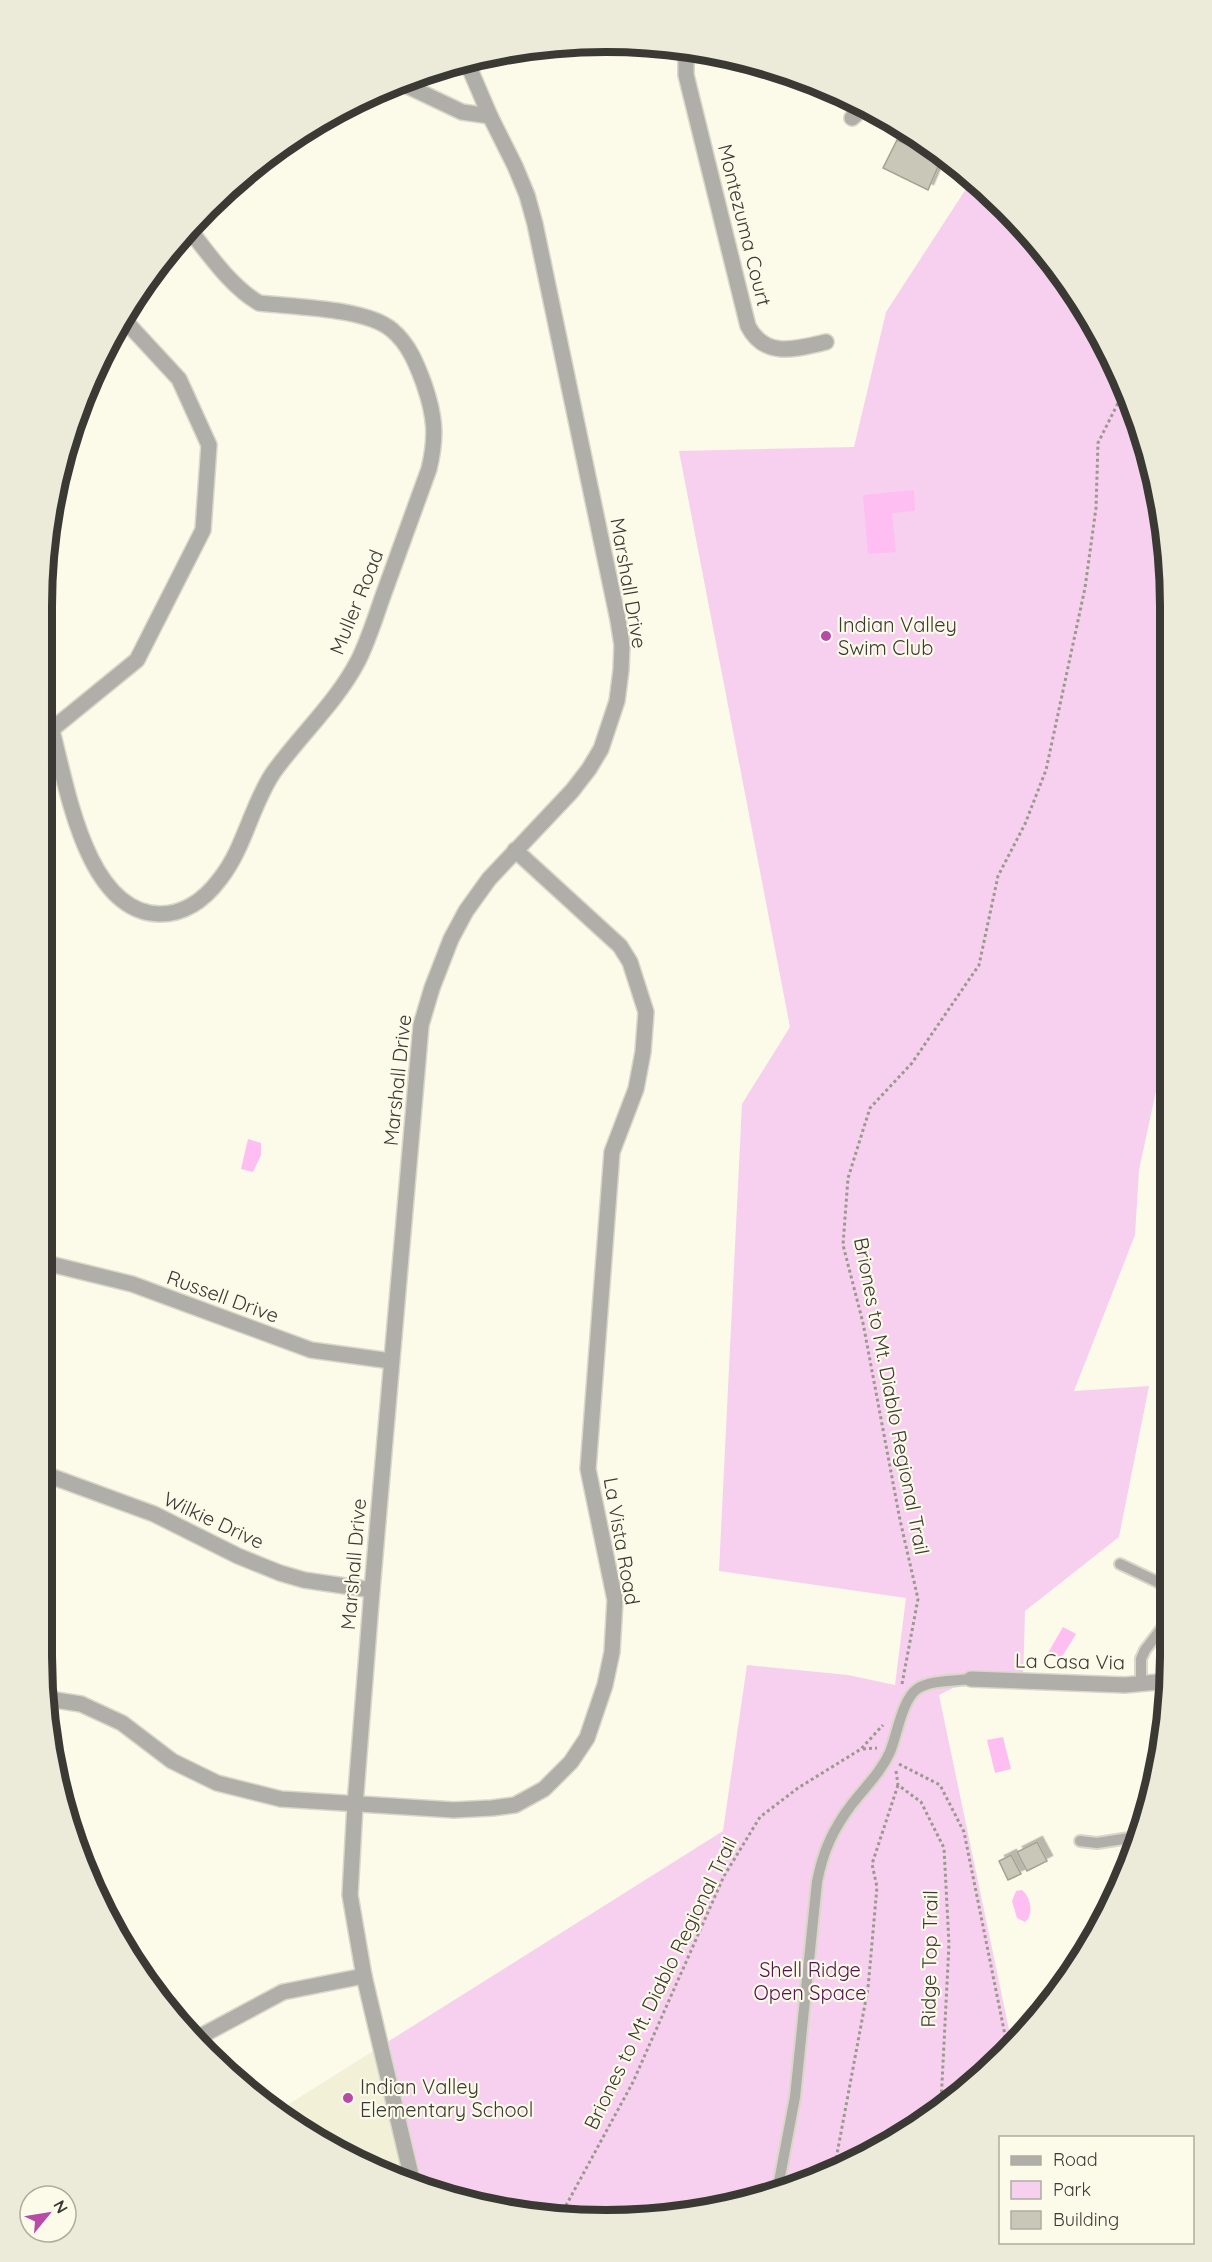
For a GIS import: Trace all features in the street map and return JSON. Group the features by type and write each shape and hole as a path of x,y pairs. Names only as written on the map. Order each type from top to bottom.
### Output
{"street":[{"name":"Montezuma Court","path":"686,58 686,75 748,326 761,343 780,349 797,349 826,342"},
{"name":"Marshall Drive","path":"411,2173 364,1976 350,1895 372,1590 421,1025 432,988 451,939 466,911 489,879 572,791 589,770 601,749 617,701 622,645 534,224 523,185 470,69"},
{"path":"412,88 462,112 490,116"},
{"path":"852,118 857,113"},
{"name":"Muller Road","path":"52,745 81,836 109,886 125,903 141,912 179,912 201,900 221,879 239,849 272,774 329,705 357,662 429,469 435,444 433,411 416,361 392,330 379,321 360,315 259,303 248,297 238,287 195,236"},
{"path":"52,730 137,660 203,530 208,445 179,379 129,325"},
{"name":"La Vista Road","path":"55,1700 81,1704 122,1723 172,1761 217,1784 281,1798 355,1805 454,1810 515,1805 544,1789 571,1762 587,1738 606,1685 612,1652 615,1600 588,1469 612,1152 636,1089 643,1052 646,1012 630,962 621,946 515,850"},
{"name":"Russell Drive","path":"52,1264 132,1284 311,1350 391,1361"},
{"name":"Wilkie Drive","path":"52,1477 154,1514 238,1556 280,1573 304,1580 372,1590"},
{"name":"La Casa Via","path":"971,1679 1159,1682"},
{"path":"203,2035 283,1992 364,1976"}],"lane":[{"path":"1120,1564 1160,1583"},
{"path":"1141,1683 1141,1659 1160,1629"},
{"path":"779,2182 795,2097 811,1935 821,1859 827,1842 852,1804 891,1758 906,1704 917,1690 932,1684 971,1679"},
{"path":"1080,1841 1097,1843 1128,1838"}],"path":[{"name":"Briones to Mt. Diablo Regional Trail","path":"898,1692 902,1684 918,1599 886,1451 863,1323 843,1245 848,1178 870,1108 912,1063 979,965 998,876 1025,824 1046,770 1085,588 1096,508 1098,442 1120,401"},
{"name":"Briones to Mt. Diablo Regional Trail","path":"565,2208 633,2082 724,1876 760,1816 798,1788 861,1749 889,1719"},
{"path":"861,1749 878,1748 891,1758 940,1785 964,1832 1006,2038"},
{"path":"836,2159 868,1988 877,1887 872,1864 898,1785 891,1758"},
{"name":"Ridge Top Trail","path":"898,1785 921,1802 944,1848 949,1944 941,2096"}],"shaded area":[{"path":"914,490 915,511 892,513 896,552 868,554 863,495"},
{"path":"248,1139 261,1143 261,1155 253,1172 241,1169"},
{"path":"1063,1627 1076,1634 1060,1660 1048,1653"},
{"path":"1003,1737 1011,1769 995,1773 987,1740"},
{"path":"1022,1890 1028,1897 1030,1906 1030,1915 1025,1922 1017,1918 1012,1901 1016,1891"},
{"name":"Indian Valley Elementary School","path":"389,2041 411,2174 361,2152 329,2135 285,2107"}],"green space":[{"name":"Shell Ridge Open Space","path":"967,187 1022,241 1066,298 1085,329 1117,394 1130,428 1149,498 1155,534 1160,606 1160,1072 1139,1170 1135,1235 1074,1391 1149,1386 1119,1537 1025,1611 1023,1681 971,1679 939,1695 1010,2034 971,2072 914,2116 851,2152 784,2180 714,2199 642,2208 606,2210 570,2208 498,2199 463,2191 411,2174 389,2041 723,1831 747,1665 848,1675 895,1685 906,1598 719,1571 742,1104 790,1027 679,451 854,447 886,312"}],"building":[{"path":"897,140 920,151 939,164 928,190 883,168"},
{"path":"1037,1842 1047,1861 1027,1871 1017,1852"},
{"path":"1011,1855 1021,1874 1008,1880 999,1861"}],"place":[{"name":"Indian Valley Swim Club","path":"826,636"},
{"name":"Indian Valley Elementary School","path":"348,2098"}]}
